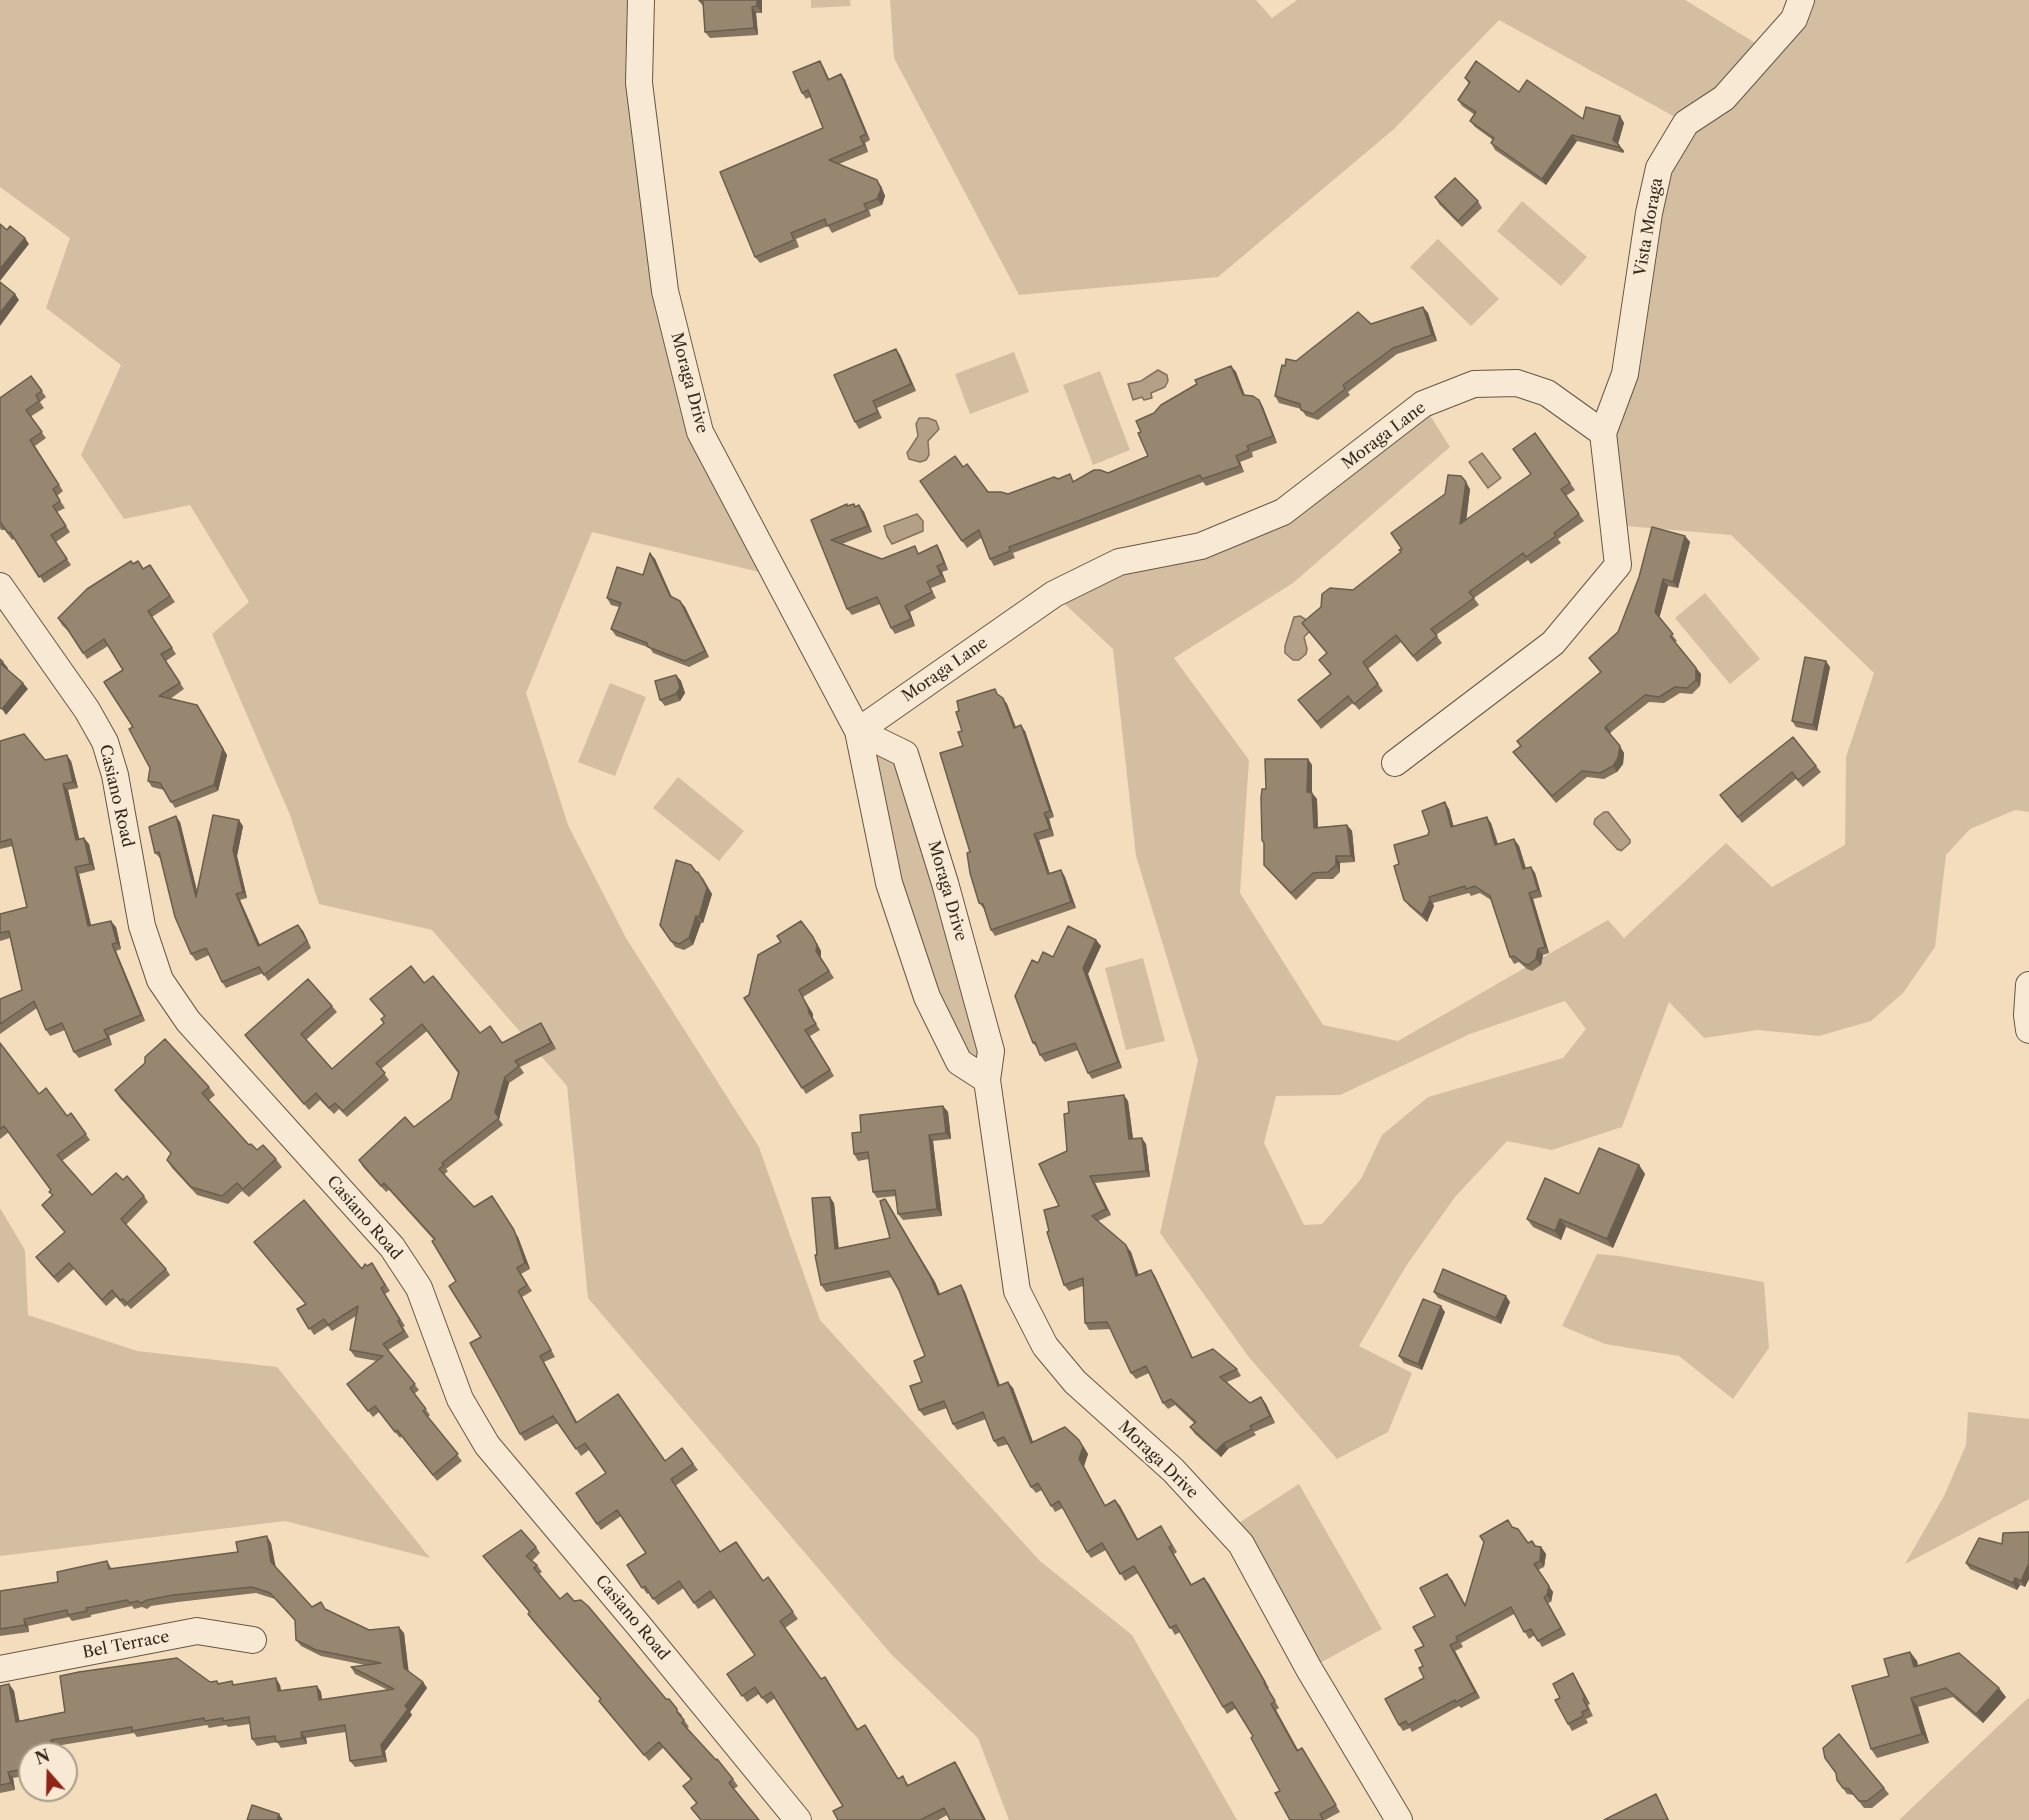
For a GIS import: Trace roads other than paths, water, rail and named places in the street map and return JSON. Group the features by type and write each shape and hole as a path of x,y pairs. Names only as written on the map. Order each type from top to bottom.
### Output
{"street":[{"name":"Moraga Drive","path":"640,0 639,83 665,291 700,432 858,731 890,883 927,997 959,1062 987,1080"},
{"name":"Vista Moraga","path":"1603,433 1625,374 1649,213 1659,168 1686,123 1724,98 1794,19 1801,0"},
{"name":"Moraga Lane","path":"858,731 1054,594 1119,562 1201,546 1283,512 1423,404 1474,384 1517,383 1547,393 1603,433"},
{"path":"1395,763 1553,643 1618,565 1603,433"},
{"name":"Casiano Road","path":"0,585 87,710 105,742 115,775 142,926 160,980 188,1022 393,1246 419,1288 460,1399 487,1445 798,1820"},
{"name":"Moraga Drive","path":"858,731 905,754 945,883 992,1051 987,1080 1017,1291 1045,1346 1075,1382 1173,1470 1241,1544 1309,1669 1399,1820"},
{"path":"2029,985 2027,1016 2029,1030"},
{"name":"Bel Terrace","path":"0,1669 197,1632 253,1640"}]}
